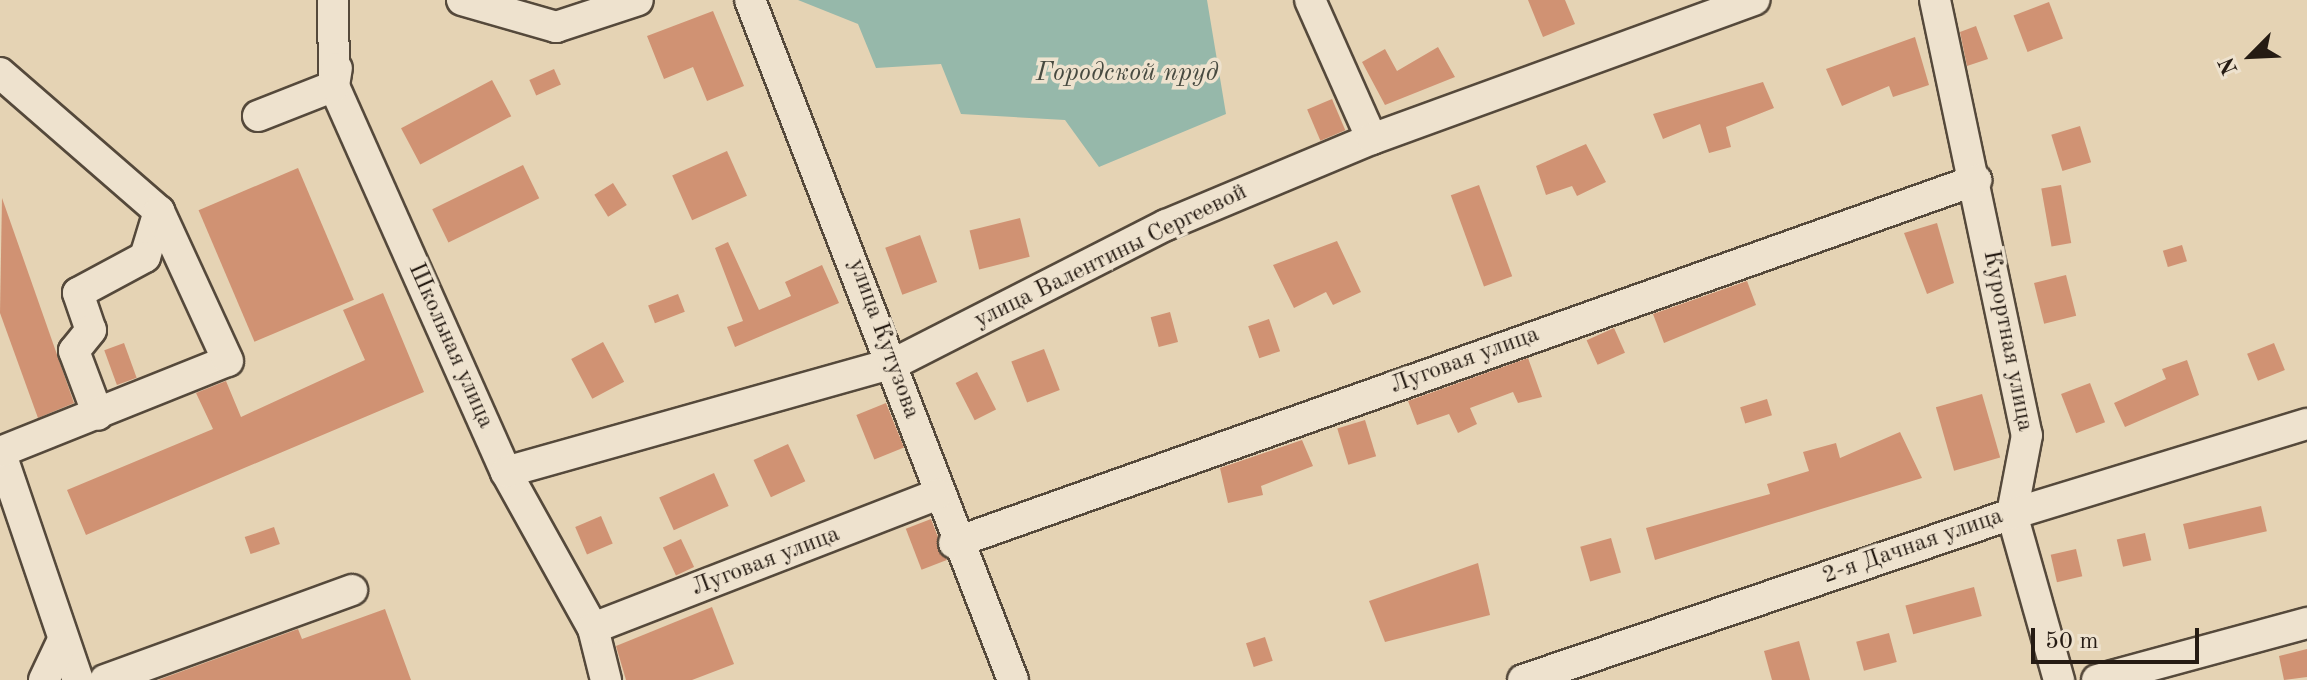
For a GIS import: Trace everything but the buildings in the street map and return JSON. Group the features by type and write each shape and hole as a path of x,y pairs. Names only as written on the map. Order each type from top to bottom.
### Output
{"street":[{"name":"Школьная улица","path":"333,0 334,86 506,472 593,628 606,680"},
{"path":"258,116 334,86 350,0"},
{"path":"462,0 556,27 638,0"},
{"name":"улица Кутузова","path":"750,0 895,363 954,543 1013,680"},
{"path":"1310,0 1372,139"},
{"name":"улица Валентины Сергеевой","path":"506,472 895,363 1166,225 1372,139 1754,0"},
{"name":"Курортная улица","path":"1935,0 1976,180 2027,435 2012,514 2059,680"},
{"path":"0,73 159,211 228,361 0,452 78,680"},
{"name":"Луговая улица","path":"954,543 1976,180"},
{"path":"98,415 74,351 91,330 78,293 145,257 159,211"},
{"name":"2-я Дачная улица","path":"1523,680 2012,514 2307,424"},
{"name":"Луговая улица","path":"593,628 938,494"},
{"path":"105,680 352,590"},
{"path":"2097,680 2307,623"},
{"path":"44,680 63,640"}],"water":[{"name":"Городской пруд","path":"798,0 1207,0 1226,114 1099,167 1065,120 961,114 941,64 876,68 858,24"}]}
